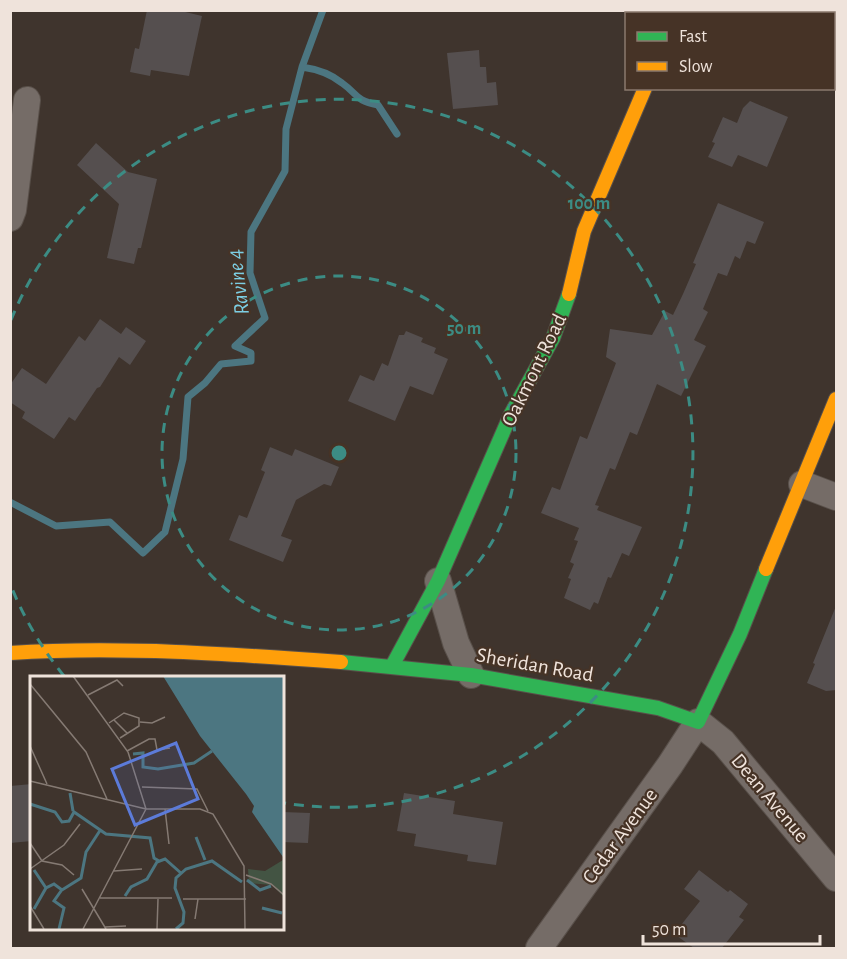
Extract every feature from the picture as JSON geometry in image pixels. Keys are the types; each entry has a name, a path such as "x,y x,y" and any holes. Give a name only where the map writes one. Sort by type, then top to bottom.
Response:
{"street":[{"name":"Oakmont Road","path":"392,666 438,581 511,414 553,338 567,302 584,231 644,90"},
{"path":"10,218 27,100"},
{"path":"698,722 740,634 837,399"},
{"path":"802,484 837,497"},
{"path":"438,581 456,643 471,675"},
{"name":"Sheridan Road","path":"10,653 56,650 209,652 392,666 471,675 658,708 698,722"},
{"name":"Dean Avenue","path":"698,722 723,742 837,878"},
{"name":"Cedar Avenue","path":"539,948 670,765 698,722"}],"building":[{"path":"147,10 177,10 202,16 189,76 151,70 150,76 130,72 135,48 139,49"},
{"path":"479,50 480,67 486,67 487,83 496,82 498,105 453,109 447,53"},
{"path":"750,101 788,117 767,167 738,155 732,167 708,157 723,117 737,123 743,108"},
{"path":"96,143 128,172 157,179 141,248 138,248 134,264 107,258 119,204 77,165"},
{"path":"718,203 764,222 755,244 747,241 740,259 735,256 727,276 718,273 703,309 708,312 694,340 706,346 681,396 657,384 637,435 630,432 615,470 610,468 595,505 599,506 597,510 642,527 629,556 622,553 611,578 608,577 598,604 594,602 590,610 564,598 571,579 568,578 574,564 570,562 578,541 574,540 579,528 541,513 552,487 560,490 580,436 587,439 616,363 606,357 610,329 652,335 665,311 673,315 696,264 693,263"},
{"path":"100,319 121,334 126,327 146,341 130,365 119,357 75,421 69,417 54,439 22,418 25,412 10,402 10,385 22,368 46,384 79,336 85,341"},
{"path":"406,331 423,338 421,342 436,348 434,353 448,359 433,395 410,386 395,421 348,401 360,375 374,381 382,363 388,366 399,335 404,335"},
{"path":"270,447 292,456 295,449 339,467 331,486 324,484 296,500 281,536 292,540 283,562 229,540 239,515 247,518 265,472 261,470"},
{"path":"836,606 837,690 826,691 807,683"},
{"path":"30,784 30,841 10,843 10,786"},
{"path":"404,793 455,801 453,814 503,822 496,865 467,861 468,855 414,846 416,834 397,831"},
{"path":"284,812 310,813 308,843 284,842"},
{"path":"699,870 748,904 739,917 744,920 722,948 694,948 674,934 700,901 684,889"}],"waterway":[{"name":"Ravine 4","path":"10,502 56,526 110,522 143,553 165,532 183,459 188,397 205,383 221,364 251,361 251,353 235,346 265,318 250,273 251,232 285,171 286,129 302,67 323,10"},
{"path":"302,67 328,75 338,80 361,99 378,105 397,134"}],"traffic: fast":[{"path":"392,666 438,581 511,414 553,338 569,294"},
{"path":"341,662 471,675 658,708 698,722 740,634 766,569"}],"traffic: slow":[{"path":"569,294 584,231 644,90"},
{"path":"766,569 836,399"},
{"path":"10,653 134,651 341,662"}]}
